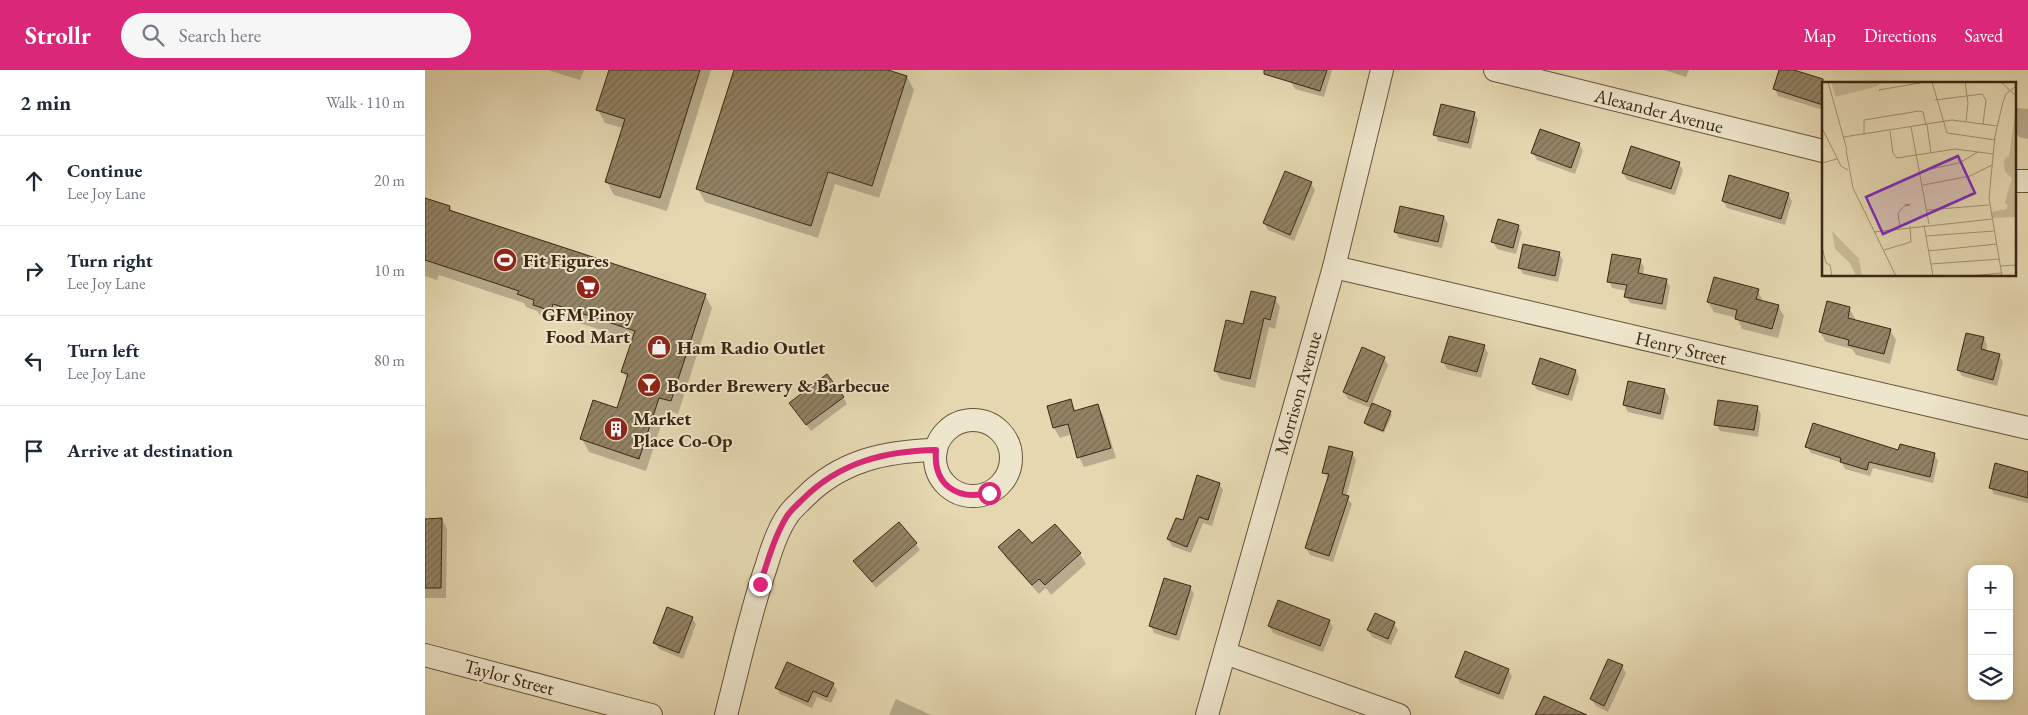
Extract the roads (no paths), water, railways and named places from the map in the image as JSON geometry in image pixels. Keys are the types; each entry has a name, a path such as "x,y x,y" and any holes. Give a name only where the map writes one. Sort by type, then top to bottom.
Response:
{"street":[{"name":"Morrison Avenue","path":"1207,715 1334,267 1382,70"},
{"name":"Alexander Avenue","path":"1495,70 1822,151"},
{"path":"2015,181 2028,180"},
{"name":"Henry Street","path":"1334,267 2028,428"},
{"path":"726,715 760,584 775,541 788,514 815,487 839,471 883,454 910,450 936,450"},
{"path":"1225,653 1399,715"},
{"name":"Taylor Street","path":"425,654 651,715"}],"place":[{"name":"Fit Figures","path":"505,260"},
{"name":"GFM Pinoy Food Mart","path":"588,287"},
{"name":"Ham Radio Outlet","path":"659,347"},
{"name":"Border Brewery & Barbecue","path":"649,385"},
{"name":"Market Place Co-Op","path":"616,429"}]}
